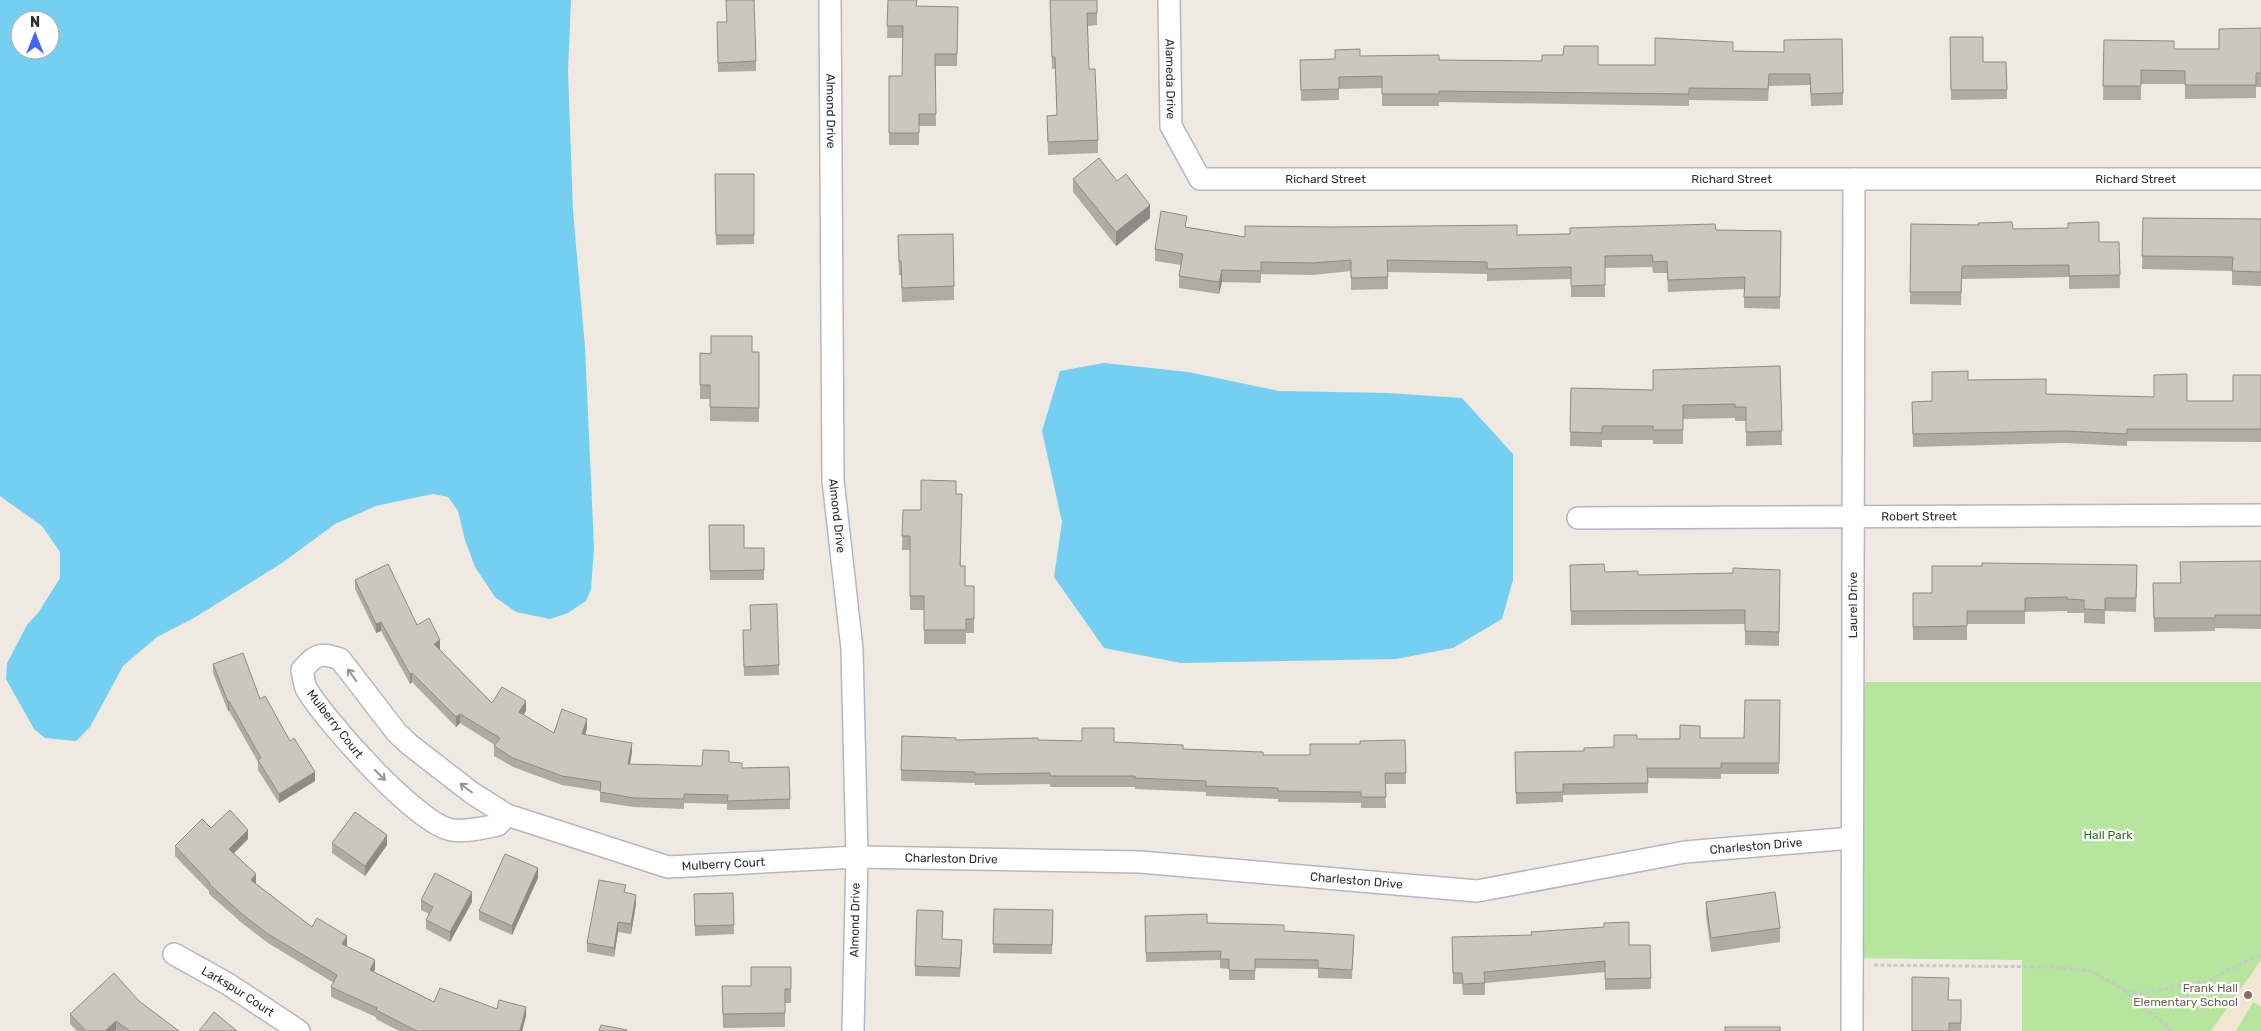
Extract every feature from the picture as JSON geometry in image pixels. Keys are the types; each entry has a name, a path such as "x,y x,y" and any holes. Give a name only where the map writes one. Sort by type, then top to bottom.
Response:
{"street":[{"name":"Almond Drive","path":"830,0 833,480 852,649 857,857 853,1031"},
{"name":"Alameda Drive","path":"1169,0 1171,126 1200,179"},
{"name":"Richard Street","path":"1200,179 2261,179"},
{"name":"Laurel Drive","path":"1852,1031 1854,179"},
{"name":"Robert Street","path":"1578,518 2261,515"},
{"name":"Mulberry Court","path":"507,815 498,825 451,830 427,816 403,799 357,753 306,687 302,670 314,656 327,654 340,659 397,733 472,792 507,815 668,867 857,857"},
{"name":"Charleston Drive","path":"857,857 1140,862 1477,891 1686,852 1852,838"},
{"name":"Larkspur Court","path":"174,954 228,984 299,1031"}],"path":[{"path":"2127,992 2145,993 2210,980 2261,954"},
{"path":"1874,965 2050,967 2092,971 2127,992 2172,1031"}],"shaded area":[{"name":"Frank Hall Elementary School","path":"2261,960 2261,1031 2211,1031"}],"green space":[{"name":"Hall Park","path":"1853,682 2261,682 2261,960 2211,1031 2022,1031 2022,960 1852,958"},
{"path":"2253,1002 2261,1007 2261,1031 2236,1031"}],"water":[{"path":"0,0 571,0 568,71 573,211 585,347 594,548 591,589 586,601 568,613 550,619 516,612 495,597 475,567 465,540 458,511 448,497 433,494 376,506 335,524 282,563 194,618 157,637 123,666 90,727 76,741 45,738 34,729 6,679 7,663 27,625 38,613 60,578 60,552 42,526 0,496"},
{"path":"1104,363 1188,372 1279,391 1388,393 1462,398 1513,454 1513,580 1502,619 1453,648 1396,659 1181,663 1104,648 1054,577 1062,522 1042,431 1060,371"}],"building":[{"path":"726,0 754,0 756,61 718,63 717,22 727,22"},
{"path":"888,0 917,0 916,6 958,7 957,54 935,54 936,114 919,114 919,133 889,133 889,76 902,76 903,26 887,26"},
{"path":"1050,0 1097,0 1097,13 1087,13 1089,69 1095,69 1098,140 1048,142 1047,116 1057,115 1055,57 1052,57"},
{"path":"2261,28 2261,73 2256,73 2256,85 2185,85 2185,71 2141,70 2141,86 2103,86 2104,40 2174,41 2174,49 2219,49 2219,29"},
{"path":"1950,37 1983,37 1983,62 2006,62 2007,90 1951,90"},
{"path":"1655,38 1733,42 1733,51 1784,52 1784,40 1842,39 1843,93 1811,94 1810,74 1769,74 1768,89 1689,88 1689,94 1439,91 1439,94 1382,94 1382,76 1339,77 1339,89 1301,90 1300,60 1335,59 1335,50 1360,49 1360,56 1439,55 1439,60 1542,61 1542,55 1563,55 1564,46 1598,46 1598,65 1655,65"},
{"path":"1099,158 1117,181 1126,174 1150,205 1116,232 1073,179"},
{"path":"715,174 754,174 754,235 716,235"},
{"path":"1161,211 1187,216 1185,227 1245,237 1245,226 1517,225 1517,235 1570,234 1570,228 1715,224 1716,230 1781,231 1780,297 1744,297 1745,277 1668,280 1667,261 1653,262 1652,255 1605,256 1605,285 1571,286 1571,267 1487,269 1487,262 1387,260 1388,277 1351,278 1351,260 1313,263 1261,262 1261,271 1222,270 1219,282 1179,276 1183,254 1155,249"},
{"path":"2143,218 2261,219 2261,272 2232,271 2233,257 2142,256"},
{"path":"2012,222 2013,229 2068,228 2068,223 2099,222 2099,242 2119,242 2120,275 2069,276 2069,265 1962,266 1961,292 1910,292 1911,224 1979,225 1978,223"},
{"path":"953,234 954,286 902,288 898,235"},
{"path":"711,336 752,336 752,352 759,352 759,408 710,407 710,385 700,385 700,353 711,354"},
{"path":"1780,366 1782,431 1746,432 1746,407 1735,407 1735,404 1683,405 1683,430 1653,430 1653,426 1602,426 1602,433 1570,432 1571,388 1653,390 1653,370"},
{"path":"1968,371 1968,380 2046,379 2046,394 2154,397 2154,375 2187,374 2187,401 2233,401 2233,375 2261,375 2261,429 2127,429 2127,434 2065,431 1913,434 1912,402 1932,401 1932,372"},
{"path":"921,480 956,481 956,494 962,494 960,566 965,566 965,586 974,586 974,619 966,619 966,630 924,630 924,596 910,596 910,536 902,536 903,510 921,510"},
{"path":"709,525 744,525 744,548 764,548 764,570 710,571"},
{"path":"2261,561 2261,615 2215,615 2215,618 2154,618 2153,583 2181,583 2180,562"},
{"path":"1982,563 2137,565 2136,598 2105,598 2105,610 2084,609 2084,600 2067,599 2067,597 2025,598 2025,611 1967,611 1967,626 1913,627 1913,593 1932,593 1932,566 1982,566"},
{"path":"388,564 417,625 429,618 440,640 434,644 492,703 502,687 526,701 519,712 554,733 562,709 587,719 582,734 632,743 628,764 702,766 703,750 729,751 729,762 742,763 742,768 789,767 790,799 727,801 728,795 684,794 684,799 634,798 600,792 601,782 562,776 513,758 494,746 500,738 460,714 456,717 412,673 410,674 381,622 376,624 355,580"},
{"path":"1604,564 1605,572 1638,571 1638,575 1733,573 1733,568 1780,570 1779,632 1745,631 1745,610 1571,611 1570,565"},
{"path":"777,604 779,665 744,667 743,630 751,630 750,605"},
{"path":"243,653 260,699 265,696 290,741 294,738 315,772 279,794 258,760 261,758 228,702 213,664"},
{"path":"1745,700 1780,700 1779,763 1721,763 1721,768 1647,768 1648,783 1563,784 1563,792 1516,793 1515,752 1584,751 1584,748 1614,747 1614,735 1637,735 1637,739 1680,739 1680,725 1700,726 1700,738 1744,738"},
{"path":"1082,728 1114,728 1114,742 1183,745 1183,749 1263,752 1263,755 1310,755 1310,744 1360,744 1360,741 1405,740 1406,773 1385,773 1386,797 1361,797 1361,792 1278,791 1278,788 1206,786 1206,781 1135,778 1135,776 1050,776 1050,773 975,774 975,772 901,770 902,736 956,738 956,740 1038,738 1038,740 1082,741"},
{"path":"230,810 248,830 229,849 256,874 251,880 312,927 317,918 347,936 342,944 375,960 370,970 434,1002 440,988 497,1009 499,1000 526,1007 520,1031 417,1031 376,1010 377,1008 331,987 337,975 268,934 242,914 209,884 175,846 202,819 211,828"},
{"path":"355,812 387,835 365,866 332,843"},
{"path":"505,854 538,868 512,926 479,911"},
{"path":"435,873 472,892 450,932 426,920 433,907 421,900"},
{"path":"599,880 626,885 624,892 636,895 631,924 618,922 614,948 587,943"},
{"path":"1775,892 1780,928 1711,938 1706,902"},
{"path":"733,893 734,925 695,926 694,894"},
{"path":"994,909 1053,910 1052,945 993,944"},
{"path":"917,910 943,911 942,939 962,940 960,968 915,966"},
{"path":"1207,914 1207,923 1284,925 1284,931 1354,935 1352,970 1318,968 1318,960 1255,959 1255,971 1229,970 1229,959 1220,959 1221,951 1146,953 1145,916"},
{"path":"1629,922 1629,945 1650,945 1651,978 1605,979 1605,961 1484,972 1485,983 1463,984 1462,973 1453,973 1452,937 1532,935 1531,932 1604,927 1604,923"},
{"path":"751,967 791,967 791,989 785,989 785,1013 723,1014 722,986 751,986"},
{"path":"114,973 139,1001 179,1031 130,1031 116,1021 105,1031 86,1031 70,1014"},
{"path":"1912,977 1949,978 1948,1000 1961,1000 1961,1023 1949,1023 1949,1031 1912,1031"},
{"path":"214,1012 237,1031 199,1031"},
{"path":"601,1025 627,1030 627,1031 599,1031"},
{"path":"1725,1027 1780,1027 1780,1031 1725,1031"}],"place":[{"name":"Frank Hall Elementary School","path":"2248,995"}]}
